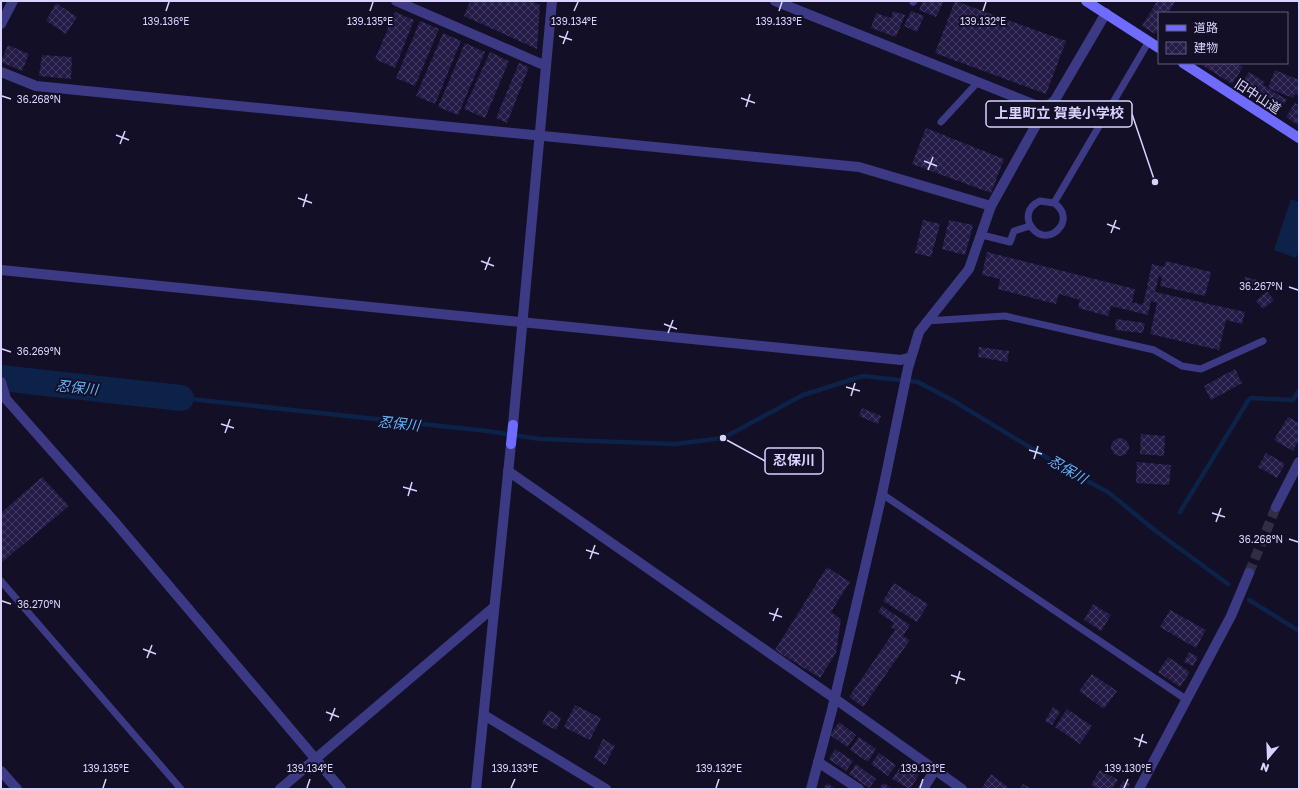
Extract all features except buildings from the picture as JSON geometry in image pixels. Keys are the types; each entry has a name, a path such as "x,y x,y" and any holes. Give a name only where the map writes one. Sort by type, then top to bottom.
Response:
{"main road":[{"path":"1086,1 1158,47"},
{"name":"旧中山道","path":"1185,64 1299,138"},
{"path":"511,444 512,425"}],"street":[{"path":"1,24 13,1"},
{"path":"396,1 546,66"},
{"path":"512,425 552,1"},
{"path":"775,1 1045,109"},
{"path":"811,789 882,494 907,371 919,332 969,269 991,206 1019,153 1045,109 1055,100 1106,13"},
{"path":"1,72 36,86 859,167 991,206"},
{"path":"1,270 901,360 912,357"},
{"path":"1,382 6,399 114,520 341,789"},
{"path":"476,789 511,444"},
{"path":"1276,507 1299,462"},
{"path":"508,471 962,789"},
{"path":"1139,789 1236,605 1249,573"},
{"path":"280,789 494,607"},
{"path":"484,715 606,789"},
{"path":"818,762 858,789"},
{"path":"923,789 935,770"},
{"path":"1,771 17,789"}],"lane":[{"path":"1054,203 1149,41"},
{"path":"941,122 977,83"},
{"path":"1044,201 1054,203 1063,214 1063,223 1058,230 1051,235 1042,235 1030,226 1028,217 1034,205 1044,201"},
{"path":"982,235 1010,242 1014,230 1030,226"},
{"path":"926,322 1005,316 1154,350 1182,366 1193,369 1201,369 1263,340"},
{"path":"882,494 1187,700"},
{"path":"1,581 181,789"}],"water":[{"path":"1291,199 1299,202 1299,249 1296,258 1274,250"}],"waterway":[{"name":"忍保川","path":"181,398 487,431 540,439 675,444 723,438 803,395 863,376 918,382 952,400 1074,474 1108,492 1157,532 1228,584"},
{"name":"忍保川","path":"1,378 181,398"},
{"path":"1180,512 1248,401 1251,398 1293,400 1299,390"},
{"name":"忍保川","path":"1249,600 1299,631"}],"tunnel":[{"path":"1249,573 1276,507"}],"place":[{"name":"上里町立 賀美小学校","path":"1155,182"},
{"name":"忍保川","path":"723,438"}]}
